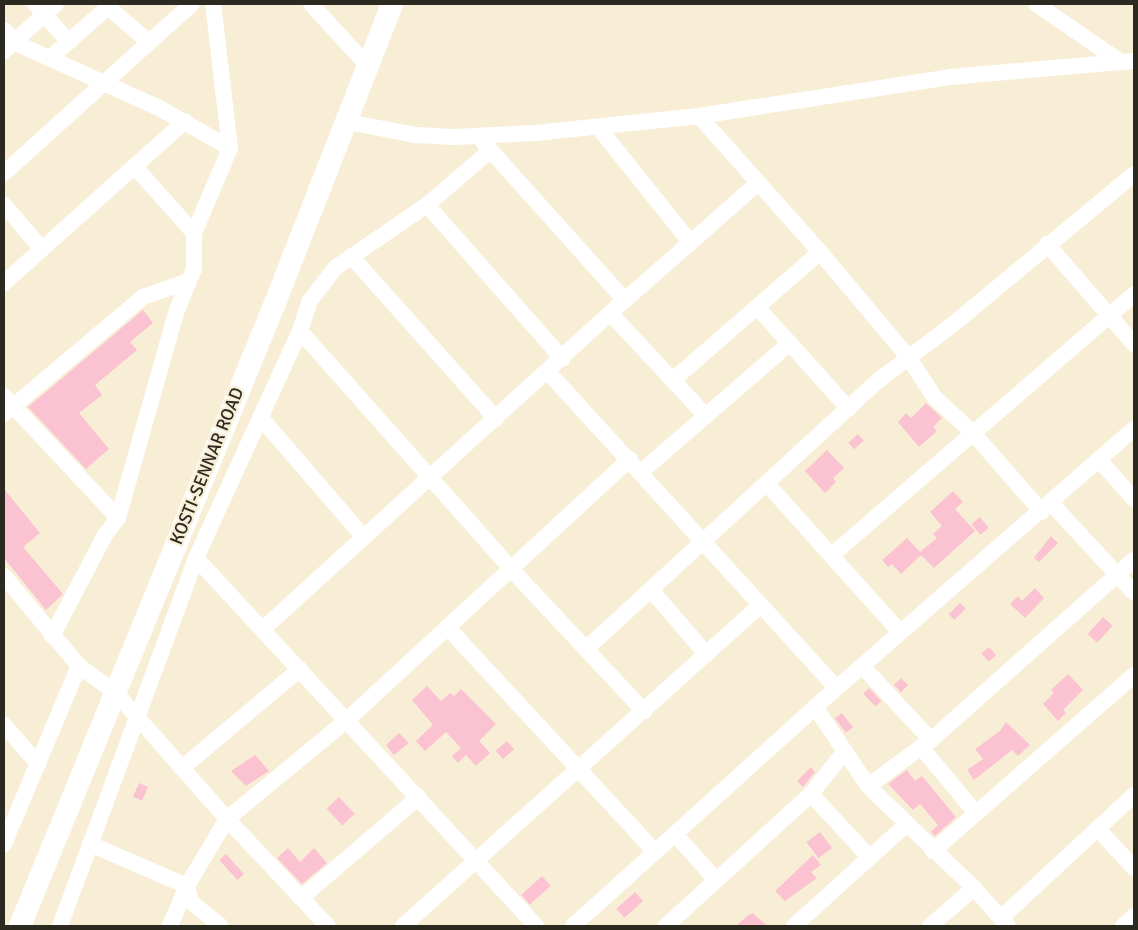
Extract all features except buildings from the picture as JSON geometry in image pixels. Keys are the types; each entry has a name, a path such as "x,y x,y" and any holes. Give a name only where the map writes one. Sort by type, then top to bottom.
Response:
{"highway":[{"name":"KOSTI-SENNAR ROAD","path":"20,926 116,693 392,4"}],"street":[{"path":"4,173 192,4"},
{"path":"52,636 105,535 118,518 177,310 195,267 194,233 230,148 213,4"},
{"path":"311,4 367,65"},
{"path":"1036,4 1056,9 1128,61"},
{"path":"69,42 45,7 8,41 50,58 185,121 230,148"},
{"path":"50,58 109,7 149,42"},
{"path":"347,118 358,124 415,135 478,137 699,116 950,78 1128,61"},
{"path":"699,116 757,184 820,252 908,357 935,398 972,432 1134,593"},
{"path":"4,283 185,121"},
{"path":"598,127 690,242"},
{"path":"478,137 625,300"},
{"path":"60,926 196,558 300,331 316,290 335,268 427,205 491,150"},
{"path":"134,167 194,233"},
{"path":"586,649 908,357 951,326 1047,244 1134,174"},
{"path":"263,629 363,536 757,184"},
{"path":"4,205 42,249"},
{"path":"427,205 562,359"},
{"path":"1047,244 1134,344"},
{"path":"673,380 820,252"},
{"path":"351,256 496,418"},
{"path":"118,518 7,406 143,297 189,281"},
{"path":"832,555 972,432 1134,294"},
{"path":"757,307 849,410"},
{"path":"610,314 706,416"},
{"path":"300,331 511,569 644,711"},
{"path":"642,472 790,343"},
{"path":"548,372 642,472 837,688"},
{"path":"261,418 363,536"},
{"path":"580,924 655,852 815,707 1134,429"},
{"path":"170,926 187,886 227,819 347,720 630,459"},
{"path":"1100,460 1134,499"},
{"path":"768,485 900,632"},
{"path":"196,558 419,797 536,926"},
{"path":"868,786 926,744 1134,560"},
{"path":"4,576 52,636 79,666 116,693 227,819 328,926"},
{"path":"652,591 707,655"},
{"path":"403,926 478,861 761,605"},
{"path":"447,627 655,852"},
{"path":"4,844 79,666"},
{"path":"863,667 926,744 975,812"},
{"path":"182,768 300,669"},
{"path":"933,851 975,812 1134,675"},
{"path":"815,707 868,786 933,851 974,888 1004,922 1098,828 1134,795"},
{"path":"4,725 38,764"},
{"path":"666,926 811,794 845,751"},
{"path":"811,794 870,858"},
{"path":"301,898 419,797"},
{"path":"794,926 907,824"},
{"path":"1098,828 1134,868"},
{"path":"675,834 716,880"},
{"path":"90,844 187,886"},
{"path":"187,886 191,902 221,926"},
{"path":"930,926 974,888"},
{"path":"1123,926 1134,916"}]}
